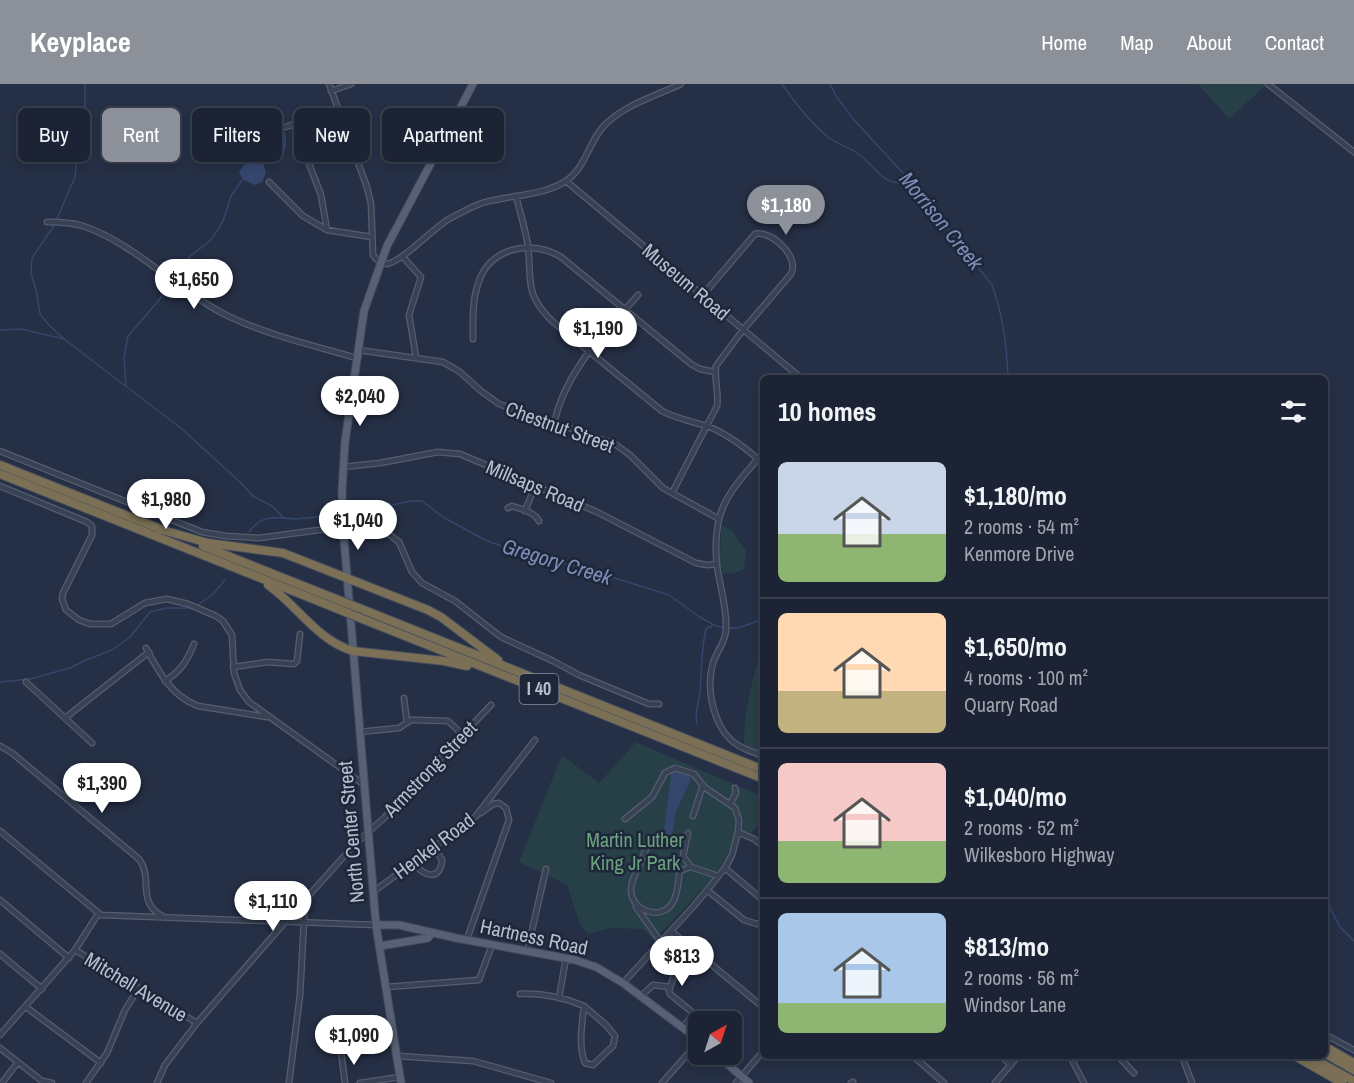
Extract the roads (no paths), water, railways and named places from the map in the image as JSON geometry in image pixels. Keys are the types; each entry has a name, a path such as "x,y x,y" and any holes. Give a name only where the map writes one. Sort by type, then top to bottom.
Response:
{"highway":[{"name":"I 40","path":"0,465 159,529 506,676 760,777"},
{"name":"I 40","path":"0,474 244,572 335,603"},
{"path":"159,529 208,543 283,552 348,577 428,610 441,617 492,657 550,685"},
{"path":"244,572 277,591 329,641 353,651 444,660 506,676"},
{"name":"I 40","path":"359,613 550,685 760,768"},
{"path":"1328,1047 1354,1061"},
{"path":"1328,1055 1354,1070"},
{"path":"1294,1059 1331,1083"},
{"path":"1300,1059 1342,1083"},
{"path":"1314,1059 1354,1081"}],"main road":[{"name":"North Center Street","path":"401,1080 376,925 367,832 343,527 343,467 364,311 380,261 473,84"},
{"name":"Hartness Road","path":"376,925 399,925 566,958 596,967 623,983 688,1031"},
{"path":"380,946 428,938 432,933"},
{"path":"728,1065 749,1083"}],"street":[{"path":"329,84 364,177 371,204 372,255 380,261 390,263 437,227 463,211 482,204 548,189 566,181 577,170 592,143 608,122 646,99 681,84"},
{"path":"331,91 351,84"},
{"path":"1268,84 1354,152"},
{"path":"282,128 294,124 321,195 327,230"},
{"name":"Museum Road","path":"566,181 797,375"},
{"path":"269,182 303,216 327,230 372,237"},
{"path":"516,196 528,246 530,286 538,308 662,411 706,426 742,446 758,459"},
{"path":"47,222 64,222 97,231 138,256 193,296 231,317 356,358"},
{"path":"672,494 717,406 715,372 719,360 793,269 793,258 770,236 760,233 751,238 702,296"},
{"path":"473,339 477,285 481,276 494,260 504,253 528,246 542,248 561,257 691,364 700,369 715,372"},
{"path":"402,256 421,277 409,315 416,357"},
{"path":"554,423 567,383 589,352 638,295"},
{"name":"Chestnut Street","path":"358,350 416,357 449,364 499,404 615,444 638,462 654,481 672,494 719,519"},
{"path":"0,451 214,535 259,537 343,527 375,526 388,532 403,549 412,572 422,583 455,600 501,637 579,675 649,704 659,704"},
{"name":"Millsaps Road","path":"343,467 449,452 464,456 597,512 696,563 717,564"},
{"path":"760,457 728,496 719,519 717,564 725,605 726,627 725,640 714,660 711,674 711,696 717,717 730,739 760,754"},
{"path":"0,486 92,526 92,535 63,593 63,605 70,614 90,624 111,624 123,618 135,607 166,599 188,604 216,616 229,627 233,643 233,667 244,696 255,707 363,784"},
{"path":"525,511 535,486"},
{"path":"508,508 512,506 537,516 539,521"},
{"path":"233,667 265,662 294,664 297,660 300,634"},
{"path":"165,681 181,670 194,644"},
{"path":"64,718 147,650 165,681 179,697 198,706 270,717"},
{"path":"26,682 92,743"},
{"path":"404,698 406,723"},
{"name":"Armstrong Street","path":"157,1083 165,1065 197,1023 286,921 367,832 384,818 491,705"},
{"path":"359,732 399,728 416,720 448,721 463,735"},
{"name":"Henkel Road","path":"373,892 476,816 536,740"},
{"path":"0,746 12,753 139,860 145,869 148,902 157,914 170,919"},
{"path":"623,983 724,868 732,855 738,832 738,813 693,774 678,768 665,773 652,797 625,819"},
{"path":"693,816 703,784"},
{"path":"730,804 736,793 735,788"},
{"path":"467,939 509,820 506,808 499,803 493,804 476,816"},
{"path":"0,831 98,914 107,917 376,925"},
{"path":"738,832 760,844"},
{"path":"634,903 646,912 662,912 675,900 688,833"},
{"path":"647,845 631,890 634,903 661,942"},
{"path":"413,863 425,875 436,873 442,865 442,860 434,847"},
{"path":"683,856 691,867 718,876"},
{"path":"680,871 691,867"},
{"path":"724,868 760,898"},
{"path":"527,952 546,869"},
{"path":"707,890 744,920 760,923"},
{"name":"Mitchell Avenue","path":"0,900 69,958"},
{"path":"288,1083 300,995 304,902"},
{"path":"644,919 651,911"},
{"path":"0,1035 69,958 98,914"},
{"path":"671,931 760,1005"},
{"path":"386,987 477,981 481,978 492,945"},
{"path":"656,947 668,955 676,969 670,994 693,1013 683,1027"},
{"name":"Mitchell Avenue","path":"75,950 197,1023"},
{"path":"0,954 42,989"},
{"path":"559,998 566,958"},
{"path":"641,996 653,985 670,987"},
{"path":"86,1083 101,1063 125,1010 138,989"},
{"path":"520,994 559,998 584,1006 606,1025 615,1036 613,1046 593,1065 588,1065 583,1059 581,1043 584,1006"},
{"path":"26,1007 101,1063"},
{"path":"1328,1036 1354,1050"},
{"path":"0,1048 42,1081 52,1083"},
{"path":"341,1052 345,1083"},
{"path":"662,1083 688,1053"},
{"path":"736,1083 760,1055"},
{"path":"397,1056 473,1061 551,1083"},
{"path":"916,1059 944,1083"},
{"path":"1004,1059 1011,1065"},
{"path":"995,1083 1016,1059"},
{"path":"1073,1059 1084,1083"},
{"path":"1121,1059 1134,1073"},
{"path":"1183,1059 1192,1083"},
{"path":"2,1083 18,1062"},
{"path":"931,1083 937,1077"},
{"path":"360,1083 401,1080"}],"water":[{"path":"282,130 285,133 285,149 282,156"},
{"path":"246,162 263,162 266,173 262,182 255,185 243,180 239,172"},
{"path":"676,770 687,773 691,778 676,812 671,839 663,838 671,775"}],"waterway":[{"path":"57,219 75,177 79,140 85,122 85,84"},
{"path":"782,84 803,112 828,137 857,153 885,178 900,184 912,185"},
{"name":"Morrison Creek","path":"830,84 854,120 914,185 992,285 1004,331 1008,375"},
{"path":"174,279 190,256 210,241 217,231 223,221 231,196 243,179"},
{"path":"55,224 32,258 31,274 40,314 64,339"},
{"path":"126,385 124,358 128,336 171,283"},
{"name":"Gregory Creek","path":"0,330 21,329 64,339 182,429 253,496 272,506 284,518 338,515"},
{"name":"Gregory Creek","path":"350,514 411,501 422,501 443,517 485,540 512,550 589,570 669,595 698,616 724,628"},
{"path":"249,532 264,519 284,518"},
{"path":"197,606 214,593 225,580"},
{"path":"0,682 30,679 70,668 112,650 130,637 150,612 166,608 193,608"},
{"name":"Gregory Creek","path":"729,628 738,628 760,620"},
{"path":"697,724 696,712 704,637 706,629 712,626"},
{"name":"Morrison Creek","path":"1328,904 1340,927 1354,941"}],"park label":[{"name":"Martin Luther King Jr Park","path":"635,852"}]}
